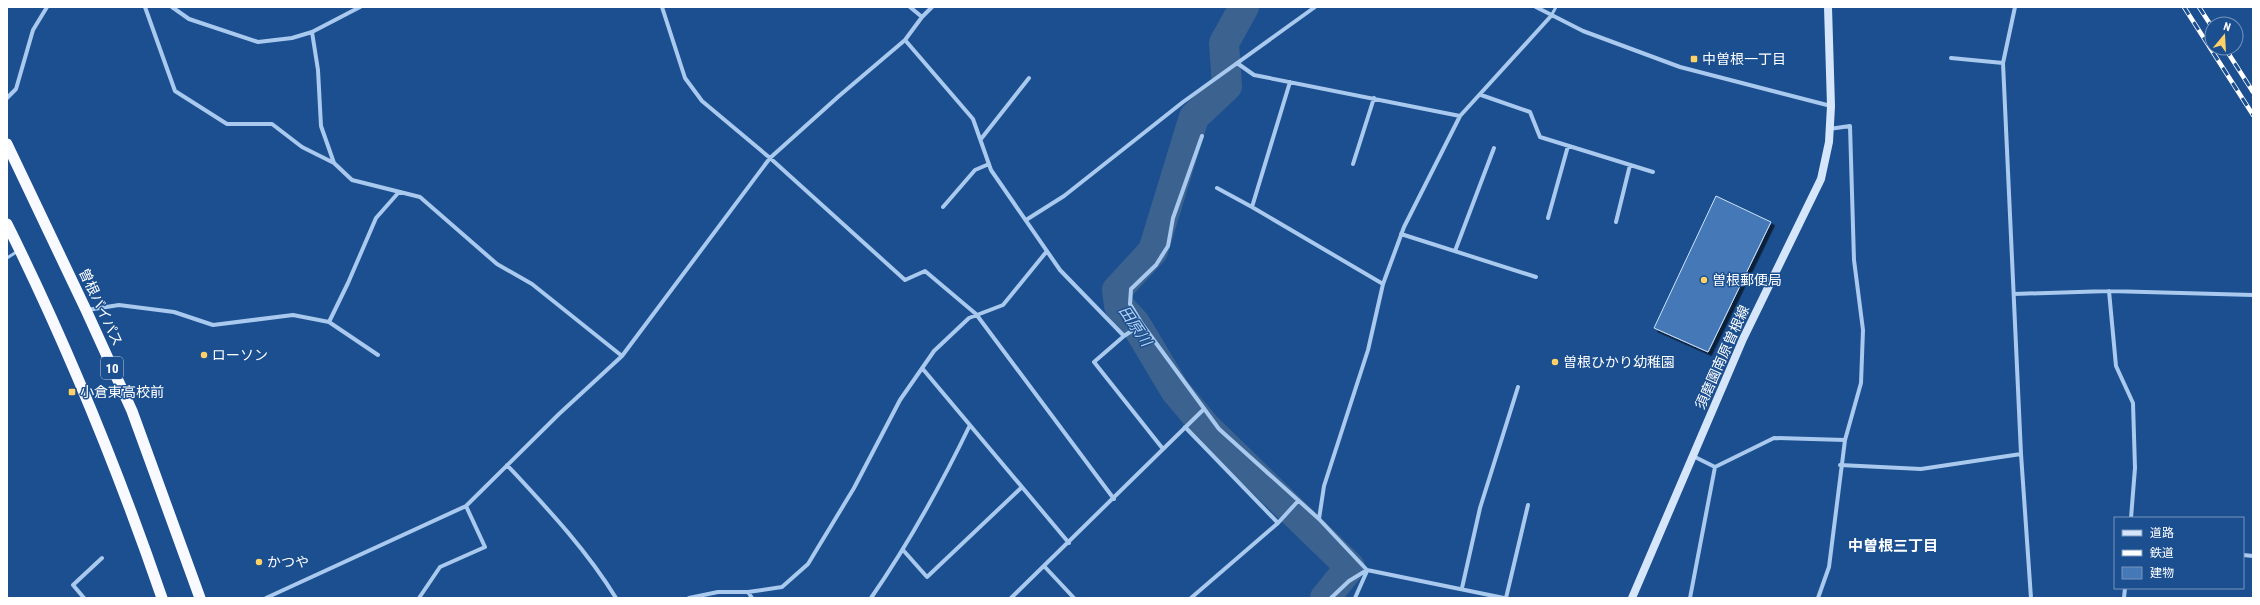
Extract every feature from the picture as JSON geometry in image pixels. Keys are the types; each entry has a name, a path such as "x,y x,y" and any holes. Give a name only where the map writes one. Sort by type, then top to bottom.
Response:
{"highway":[{"name":"曽根バイパス","path":"7,144 132,411 200,598"},
{"name":"10","path":"7,224 57,329 116,469 162,598"}],"main road":[{"name":"須磨園南原曽根線","path":"1632,598 1743,340 1821,179 1829,142 1831,106 1828,7"}],"street":[{"path":"7,98 16,89 33,30 47,7"},
{"path":"146,7 175,91 227,124 272,124 302,146 334,163 352,180 420,197 497,264 532,284 622,356"},
{"path":"172,7 189,18 258,42 292,38 312,32 360,7"},
{"path":"662,7 685,78 702,101 770,158 905,280 925,271 976,314 1114,499"},
{"path":"910,7 922,17"},
{"path":"266,598 466,506 622,356 770,158 839,96 905,40 922,17 932,7"},
{"path":"1026,220 1064,196 1183,102 1315,7"},
{"path":"1536,7 1583,31 1680,67 1831,106"},
{"path":"2015,7 2002,63 2021,454 2031,598"},
{"path":"1320,519 1324,486 1368,350 1383,284 1401,234 1460,116 1481,95 1551,16"},
{"path":"312,32 318,70 321,126 334,163"},
{"path":"905,40 974,119 992,170 1060,270 1124,336"},
{"path":"1951,58 2002,63"},
{"path":"1237,62 1254,75 1460,116"},
{"path":"981,139 1029,78"},
{"path":"1252,207 1290,82"},
{"path":"1481,95 1530,112 1540,137 1653,172"},
{"path":"1354,164 1374,98"},
{"path":"1818,598 1829,567 1840,465 1845,440 1861,382 1863,330 1854,260 1850,126 1829,129"},
{"path":"1202,136 1173,218 1168,246 1156,265 1131,289 1130,304 1142,324 1203,410 1219,429 1320,519 1367,570 1462,588 1505,598 1528,505"},
{"path":"1548,218 1568,146"},
{"path":"1455,251 1494,148"},
{"path":"943,207 975,170 989,164"},
{"path":"1616,222 1630,165"},
{"path":"1217,188 1383,284"},
{"path":"329,322 348,283 376,218 399,192"},
{"path":"1401,234 1536,277"},
{"path":"689,598 718,592 748,592 782,587 808,564 854,488 900,400 934,351 969,318 976,314 1003,305 1047,251"},
{"path":"2014,294 2109,291 2253,295"},
{"path":"2109,291 2116,366 2133,403 2134,468 2130,517"},
{"path":"86,310 127,306 174,312 213,325 293,315 329,322 378,355"},
{"path":"1142,324 1124,336 1094,362 1163,449"},
{"path":"922,368 1069,543"},
{"path":"1462,588 1480,508 1518,387"},
{"path":"1012,598 1203,410"},
{"path":"871,598 903,550 941,485 970,425"},
{"path":"1185,427 1278,523"},
{"path":"1715,467 1774,438 1845,440"},
{"path":"1840,465 1921,469 2021,454"},
{"path":"1692,456 1715,467"},
{"path":"507,465 558,520 599,571 616,598"},
{"path":"1690,598 1715,467"},
{"path":"903,550 927,577 1022,487"},
{"path":"1191,598 1278,523 1298,501"},
{"path":"419,598 440,568 485,547 466,506"},
{"path":"84,598 73,584 102,558"},
{"path":"1044,566 1074,598"},
{"path":"1331,598 1349,582 1367,570"},
{"path":"1355,598 1367,570"},
{"path":"748,592 752,598"}],"lane":[{"path":"1551,16 1556,7"},
{"path":"7,258 20,250"}],"building":[{"name":"曽根郵便局","path":"1716,196 1771,222 1708,352 1654,328"}],"waterway":[{"name":"田原川","path":"1244,7 1224,43 1227,86 1194,117 1153,251 1117,290 1119,306 1135,323 1175,390 1206,427 1350,567 1325,598"}],"railway":[{"path":"2184,7 2253,115"},
{"path":"2199,7 2205,16"},
{"path":"2230,56 2253,92"}],"place":[{"name":"中曽根一丁目","path":"1694,59"},
{"name":"曽根郵便局","path":"1704,280"},
{"name":"ローソン","path":"204,355"},
{"name":"曽根ひかり幼稚園","path":"1555,362"},
{"name":"小倉東高校前","path":"72,392"},
{"name":"かつや","path":"259,562"}],"district":[{"name":"中曽根三丁目","path":"1893,546"}]}
